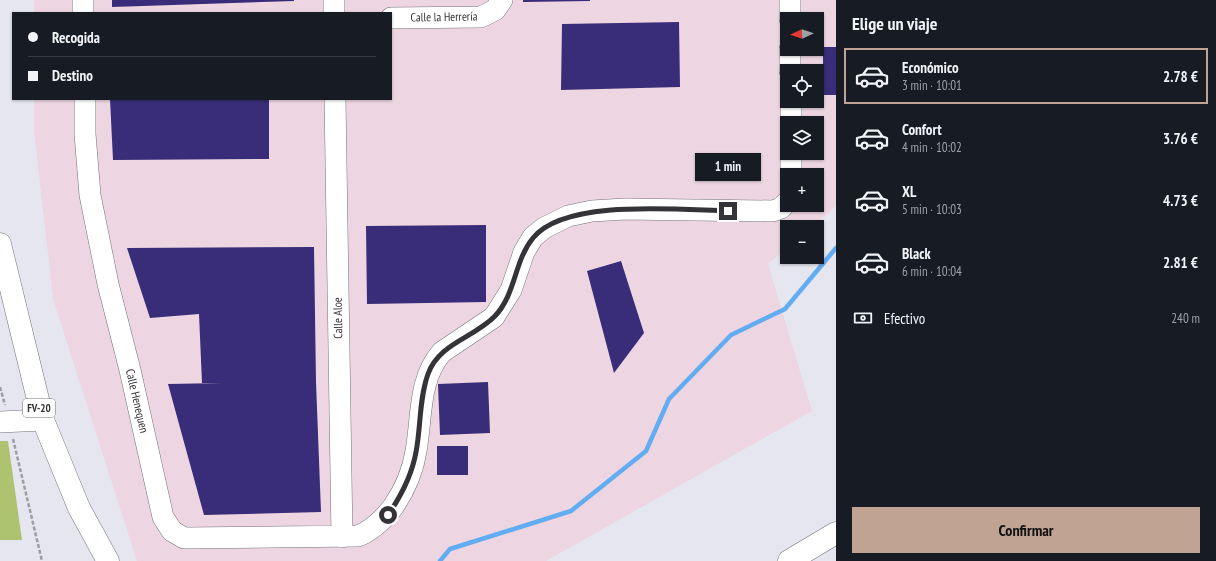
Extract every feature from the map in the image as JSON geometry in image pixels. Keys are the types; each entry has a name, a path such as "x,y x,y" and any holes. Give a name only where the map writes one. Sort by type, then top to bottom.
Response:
{"main road":[{"name":"FV-20","path":"0,244 43,420 79,508 108,561"},
{"path":"789,561 836,533"}],"street":[{"path":"83,0 83,12"},
{"path":"334,0 334,12"},
{"path":"790,0 790,12"},
{"name":"Calle la Herrería","path":"392,18 481,17 498,5"},
{"name":"Calle Henequen","path":"84,100 85,134 92,202 108,284 130,370 163,517 167,525 179,536 189,539 342,537 358,536 371,531 388,515 398,500 411,474 416,452 425,383 428,372 442,352 494,317 511,290 524,252 533,237 544,228 568,216 592,211 772,211 780,208"},
{"name":"Calle Aloe","path":"335,100 342,537"},
{"path":"5,422 43,420"}],"path":[{"path":"0,387 5,422 42,561"}],"shaded area":[{"path":"34,0 836,0 836,206 820,220 780,220 780,254 768,264 812,411 546,561 137,561 53,299 34,130 34,100 392,100 392,12 34,12"}],"green space":[{"path":"0,441 8,441 22,540 0,540"}],"building":[{"path":"112,0 294,0 294,1 112,7"},
{"path":"523,0 590,0 590,1 523,2"},
{"path":"679,22 680,87 561,90 562,24"},
{"path":"824,47 836,47 836,95 824,95"},
{"path":"110,100 269,100 269,159 113,160"},
{"path":"486,225 486,302 367,304 366,226"},
{"path":"314,247 316,382 321,512 204,515 168,384 222,383 202,383 199,314 150,318 127,248"},
{"path":"621,261 644,333 614,373 587,271"},
{"path":"488,382 490,433 440,435 438,384"},
{"path":"437,446 468,446 468,475 437,475"}],"waterway":[{"path":"440,561 450,549 571,511 646,451 669,399 731,335 785,309 836,248"}],"route":[{"path":"388,515 398,500 411,474 416,452 425,383 428,372 442,352 494,317 504,304 511,290 524,252 533,237 544,228 568,216 592,211 625,209 728,211"}]}
